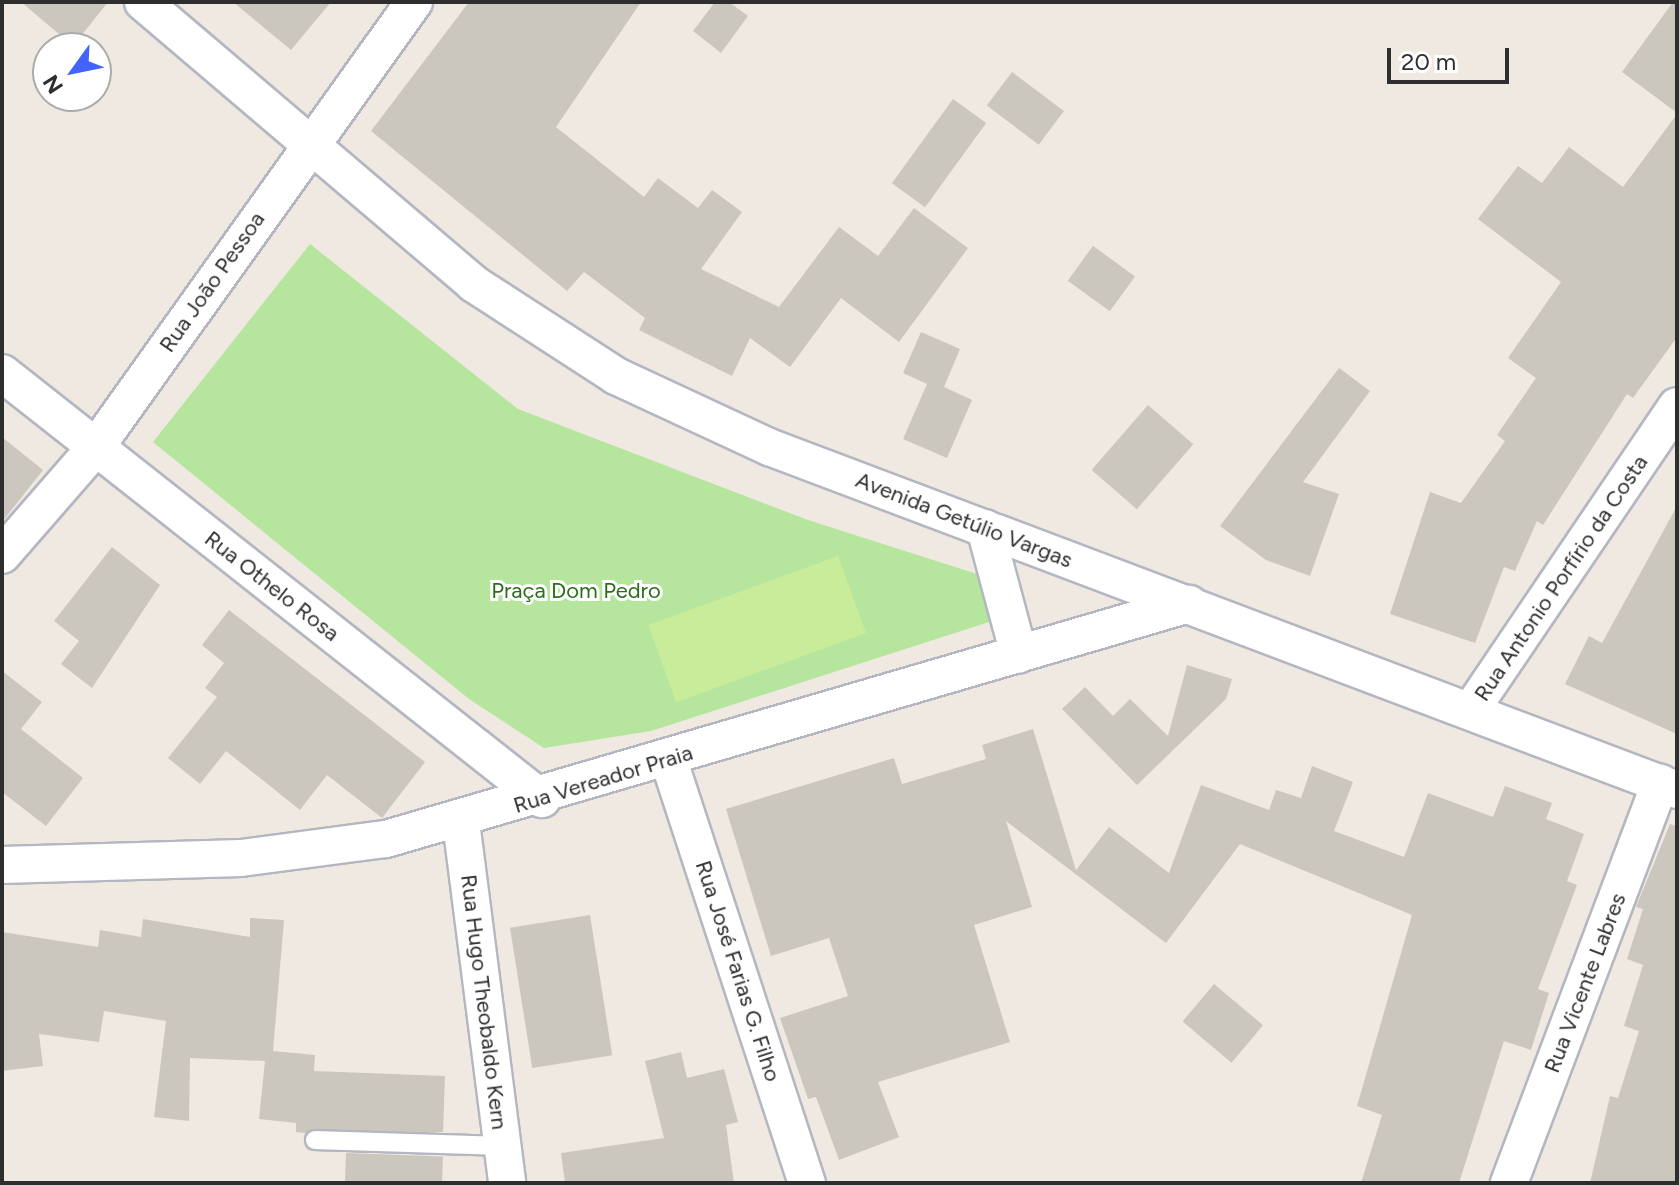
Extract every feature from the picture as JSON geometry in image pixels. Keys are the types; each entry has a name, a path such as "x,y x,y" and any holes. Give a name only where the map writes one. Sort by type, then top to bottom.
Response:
{"street":[{"name":"Avenida Getúlio Vargas","path":"143,2 312,140 474,284 616,376 769,447 1668,787"},
{"name":"Rua João Pessoa","path":"2,555 96,447 312,140 414,2"},
{"name":"Rua Othelo Rosa","path":"2,373 542,799"},
{"name":"Rua Antonio Porfírio da Costa","path":"1471,710 1677,406"},
{"path":"985,528 1019,655"},
{"name":"Rua Vereador Praia","path":"2,865 241,858 461,822 1189,604"},
{"name":"Rua José Farias G. Filho","path":"668,758 807,1183"},
{"name":"Rua Vicente Labres","path":"1509,1183 1668,787"},
{"name":"Rua Hugo Theobaldo Kern","path":"461,822 507,1183"}],"lane":[{"path":"315,1140 503,1146"}],"green space":[{"name":"Praça Dom Pedro","path":"310,244 518,409 808,520 977,574 992,621 651,731 544,748 469,699 153,442"},
{"path":"838,556 866,633 676,702 648,625"}],"building":[{"path":"21,2 108,2 84,32 56,32"},
{"path":"233,2 331,2 291,50"},
{"path":"469,2 641,2 556,127 644,197 658,178 698,208 712,190 742,212 701,269 779,307 839,227 878,256 914,208 968,248 899,342 841,298 790,367 750,338 732,376 639,330 645,318 584,272 567,291 371,131"},
{"path":"715,2 729,2 748,16 721,53 693,31"},
{"path":"1673,2 1677,2 1677,113 1622,72"},
{"path":"1012,72 1064,111 1039,145 987,106"},
{"path":"953,99 986,123 925,207 892,183"},
{"path":"1677,114 1677,337 1633,398 1627,394 1543,525 1537,521 1515,571 1504,567 1475,643 1390,614 1430,492 1461,503 1505,441 1497,435 1536,378 1508,358 1561,282 1478,219 1518,166 1542,183 1569,147 1623,187"},
{"path":"1093,246 1135,277 1110,311 1068,281"},
{"path":"921,332 960,349 944,387 972,400 947,458 903,439 927,384 903,373"},
{"path":"1339,368 1370,391 1303,482 1339,494 1310,576 1266,560 1220,526"},
{"path":"1148,405 1193,444 1137,509 1092,470"},
{"path":"2,437 43,470 2,522"},
{"path":"1677,506 1677,734 1565,684 1589,636 1602,643"},
{"path":"112,547 160,585 92,688 61,664 79,641 54,621"},
{"path":"229,610 425,762 382,818 327,775 300,810 226,751 200,784 168,758 217,697 205,688 224,663 202,645"},
{"path":"1187,665 1232,679 1226,699 1137,785 1062,709 1085,687 1113,716 1130,699 1168,736"},
{"path":"2,671 42,702 21,729 83,778 46,826 2,792"},
{"path":"1033,729 1076,870 1109,827 1169,873 1201,785 1269,810 1276,790 1301,798 1312,766 1353,782 1334,831 1404,857 1428,793 1493,817 1505,786 1552,803 1546,819 1584,834 1567,881 1577,885 1538,989 1549,993 1531,1050 1504,1041 1459,1183 1361,1183 1382,1115 1357,1106 1412,915 1240,844 1166,943 1006,821 1032,907 974,925 1010,1042 878,1082 899,1137 839,1160 816,1097 808,1099 780,1018 848,996 829,938 771,956 726,809 894,758 902,784 986,759 982,745"},
{"path":"1670,824 1677,826 1677,1183 1590,1183 1610,1096 1618,1098 1639,1031 1624,1026 1643,965 1627,959 1643,909 1636,907"},
{"path":"590,915 612,1055 532,1068 510,928"},
{"path":"250,918 284,920 273,1051 315,1055 314,1071 445,1076 443,1132 305,1133 296,1132 296,1123 259,1119 265,1061 190,1058 189,1121 154,1117 166,1021 104,1011 99,1042 39,1034 43,1066 2,1071 2,932 98,947 100,930 141,937 143,919 250,937"},
{"path":"1214,984 1263,1025 1232,1063 1183,1022"},
{"path":"681,1052 687,1078 724,1069 738,1122 726,1125 734,1183 565,1183 561,1153 664,1138 645,1061"},
{"path":"346,1153 443,1156 442,1183 345,1183"}]}
